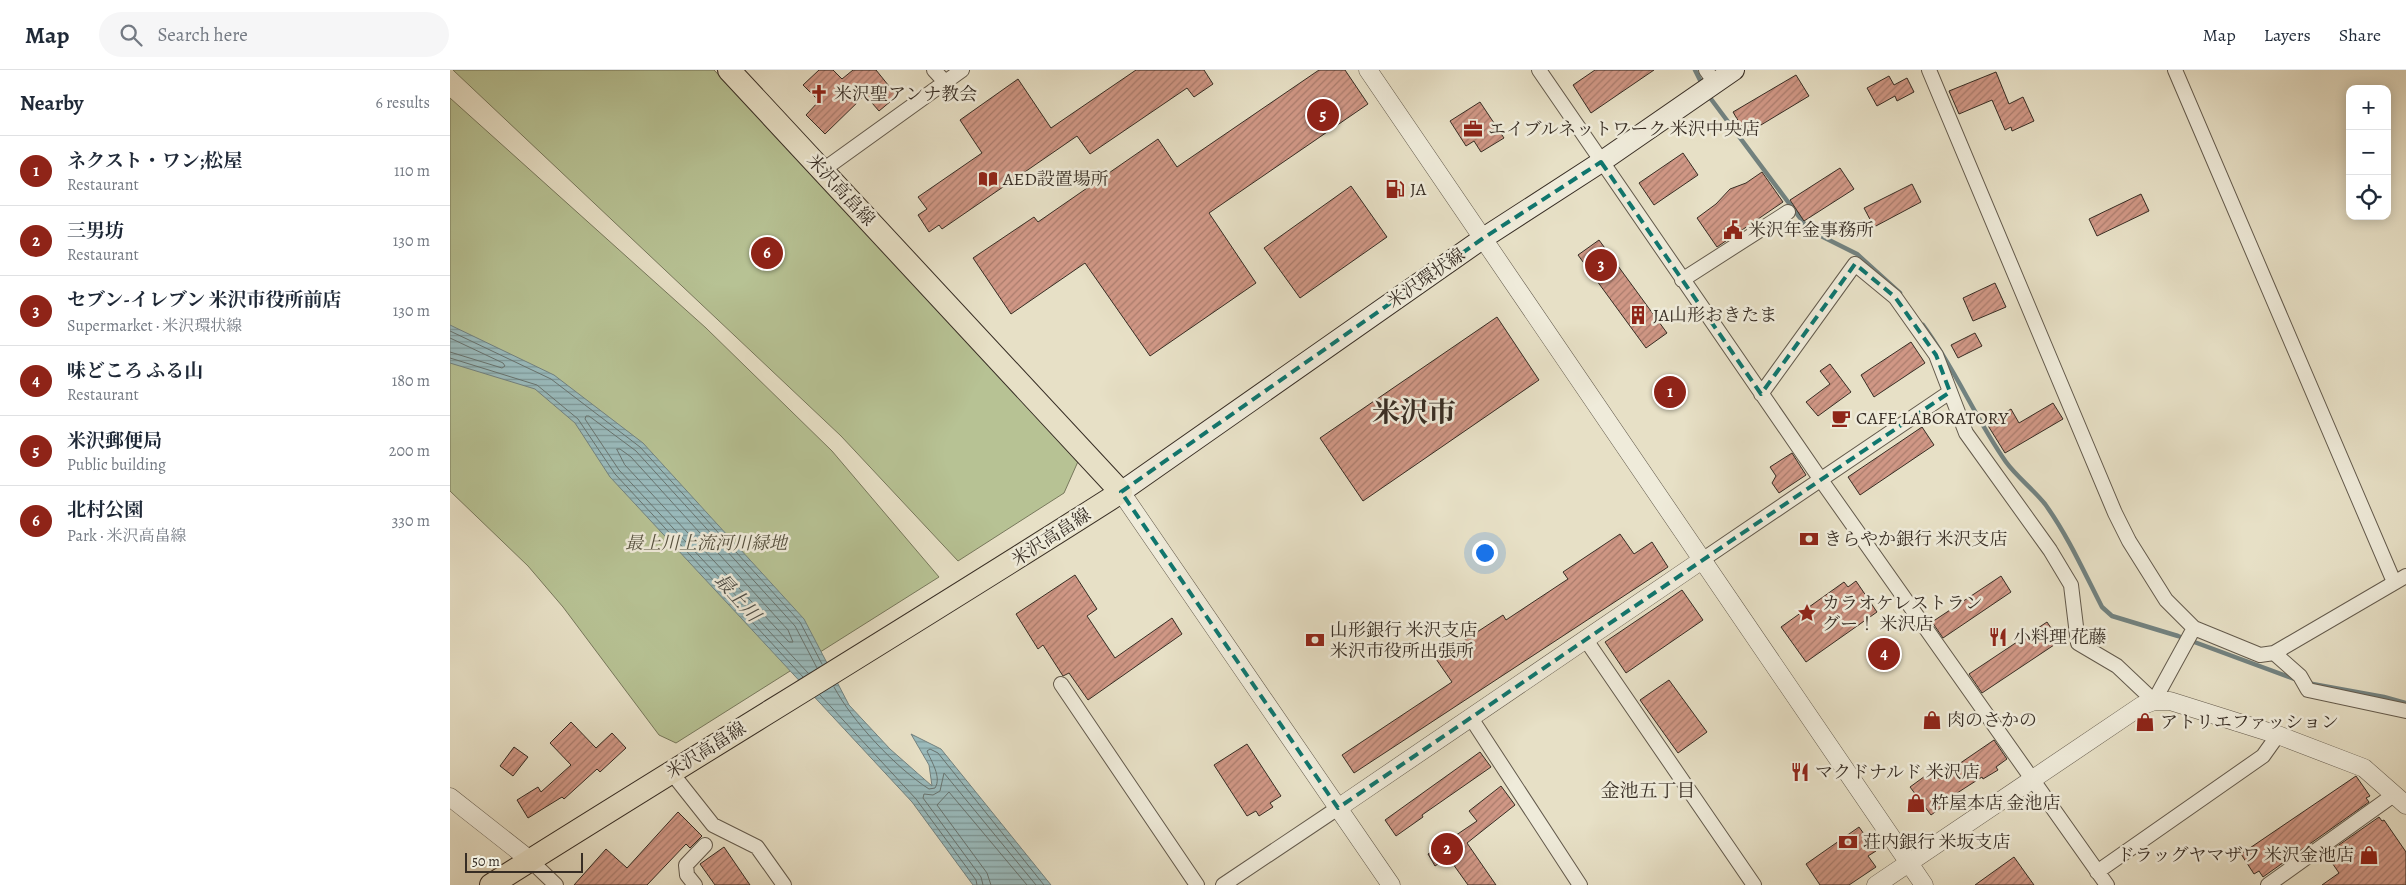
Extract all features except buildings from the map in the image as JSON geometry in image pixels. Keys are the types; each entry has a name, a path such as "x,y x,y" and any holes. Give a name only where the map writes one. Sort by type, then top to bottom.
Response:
{"main road":[{"name":"米沢高畠線","path":"490,885 948,602 1121,492 729,70"},
{"name":"米沢環状線","path":"1121,492 1482,239 1601,162 1710,77 1734,70"}],"street":[{"path":"934,70 944,82"},
{"path":"823,170 962,70"},
{"path":"1368,70 1924,885"},
{"path":"1538,70 1761,394 2033,778 2106,885"},
{"path":"1929,70 2115,513 2129,541 2166,600 2194,628 2260,655 2274,653 2400,579 2175,70"},
{"path":"1682,280 1788,212"},
{"path":"1761,394 1854,264 1895,297 1936,355 1966,433 2050,550 2071,585 2078,643 2117,666 2154,701"},
{"path":"1223,885 1950,392"},
{"path":"1121,492 1391,885"},
{"path":"2154,701 2194,628"},
{"path":"1586,640 1754,885"},
{"path":"2274,653 2300,676 2308,690 2406,711"},
{"path":"1061,684 1197,885"},
{"path":"1876,885 2141,706 2154,701 2170,701 2278,736 2364,768 2401,800 2268,885"},
{"path":"1471,718 1580,885"},
{"path":"2097,872 2263,756 2278,736"},
{"path":"680,766 713,825 757,847 784,885"},
{"path":"450,797 530,860 556,885"},
{"path":"695,885 687,875 686,865 705,845"}],"highlighted area":[{"path":"1601,162 1761,394 1855,264 1895,297 1936,355 1950,392 1338,808 1121,492 1482,239"}],"green space":[{"path":"453,70 714,70 1080,457 1064,493 958,561 841,436"},
{"name":"最上川上流河川緑地","path":"450,98 706,328 832,451 939,577 676,743 659,735 563,607 528,566 450,491"}],"water":[{"name":"最上川","path":"450,325 554,375 643,443 804,619 849,705 890,749 932,786 929,765 911,734 941,749 1051,885 973,885 912,802 610,477 575,423 535,389 450,363"}],"waterway":[{"path":"1695,70 1702,84"},
{"path":"1708,95 1809,230 1857,254 1900,293"},
{"path":"1923,325 1945,358 1984,428 2006,462 2045,504 2053,516 2102,607 2112,616 2178,636 2300,681"},
{"path":"2307,683 2384,697 2406,703"}],"place":[{"name":"米沢聖アンナ教会","path":"819,94"},
{"name":"米沢郵便局","path":"1323,115"},
{"name":"エイブルネットワーク 米沢中央店","path":"1473,129"},
{"name":"AED設置場所","path":"988,179"},
{"name":"JA","path":"1395,189"},
{"name":"米沢年金事務所","path":"1733,230"},
{"name":"北村公園","path":"767,253"},
{"name":"セブン-イレブン 米沢市役所前店","path":"1601,265"},
{"name":"JA山形おきたま","path":"1638,315"},
{"name":"ネクスト・ワン;松屋","path":"1670,392"},
{"name":"CAFE LABORATORY","path":"1841,418"},
{"name":"きらやか銀行 米沢支店","path":"1809,539"},
{"name":"カラオケレストラン グー！ 米沢店","path":"1807,613"},
{"name":"小料理 花藤","path":"1998,637"},
{"name":"山形銀行 米沢支店 米沢市役所出張所","path":"1315,640"},
{"name":"味どころ ふる山","path":"1884,654"},
{"name":"肉のさかの","path":"1932,720"},
{"name":"アトリエファッション","path":"2145,722"},
{"name":"マクドナルド 米沢店","path":"1800,772"},
{"name":"杵屋本店 金池店","path":"1916,803"},
{"name":"荘内銀行 米坂支店","path":"1848,842"},
{"name":"三男坊","path":"1447,849"},
{"name":"ドラッグヤマザワ 米沢金池店","path":"2369,855"}],"district":[{"name":"米沢市","path":"1414,412"},
{"name":"金池五丁目","path":"1648,790"}]}
